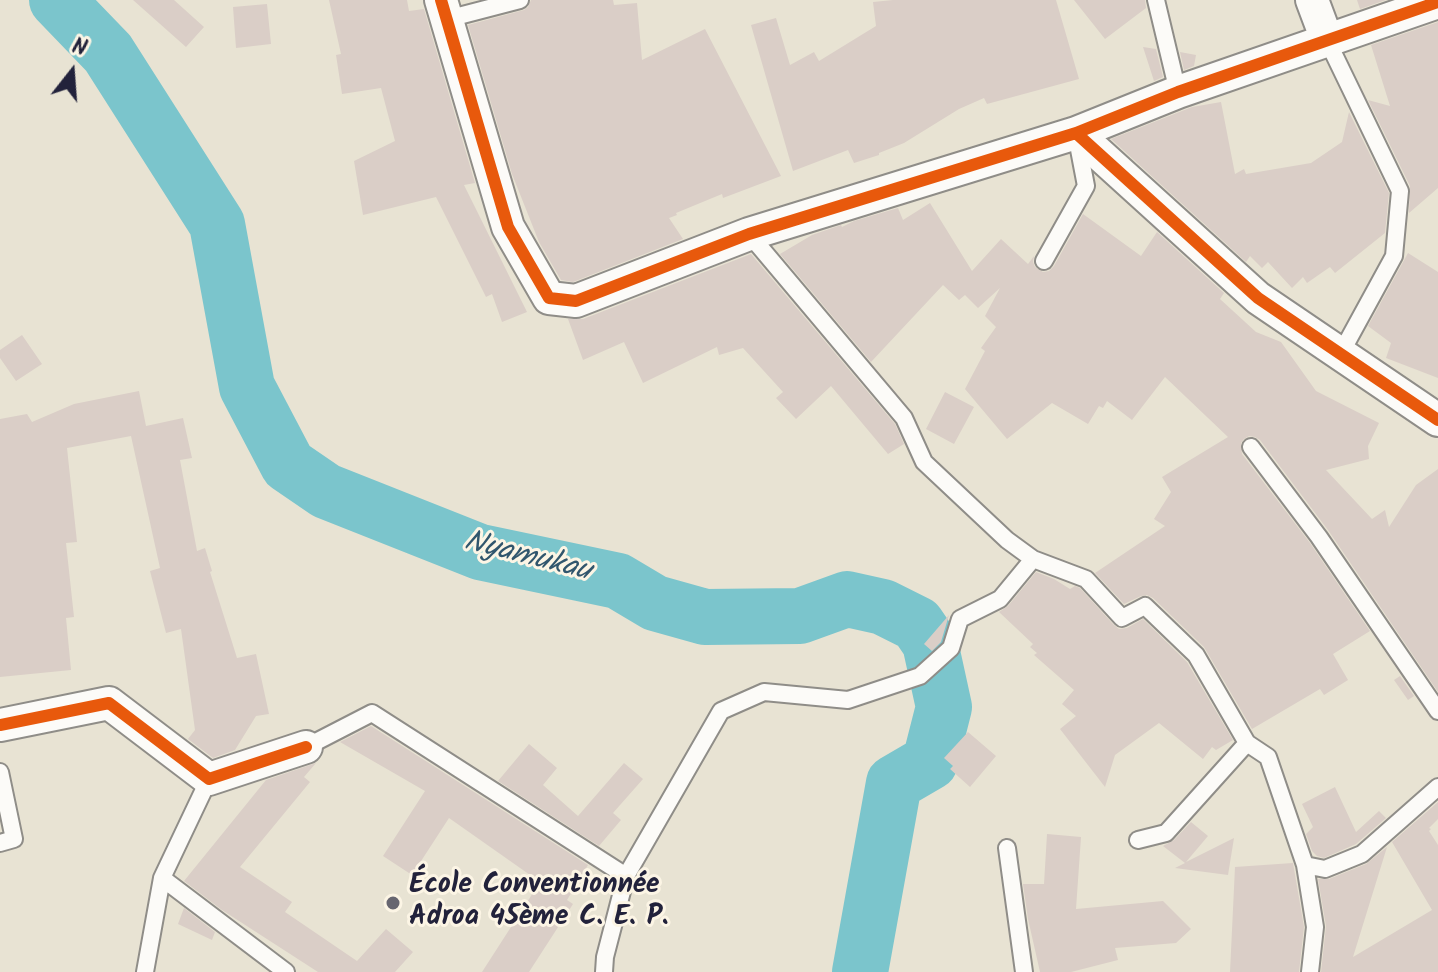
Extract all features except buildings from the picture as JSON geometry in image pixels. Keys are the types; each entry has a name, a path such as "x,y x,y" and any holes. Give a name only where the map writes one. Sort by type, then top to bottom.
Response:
{"street":[{"path":"1312,0 1327,40"},
{"path":"444,9 508,227 549,298 576,301 749,234 1076,133 1178,92 1438,2"},
{"path":"1076,133 1258,298 1438,420"},
{"path":"0,725 109,703 209,779 306,747"}],"lane":[{"path":"444,9 520,0"},
{"path":"1156,0 1178,92"},
{"path":"1327,40 1400,191 1394,256 1341,353"},
{"path":"1044,261 1086,186 1076,133"},
{"path":"749,234 904,418 924,462 1007,540 1033,559 1086,579 1122,618 1145,606 1196,655 1247,743 1268,757 1305,865 1315,927 1310,972"},
{"path":"1251,447 1319,537 1438,711"},
{"path":"604,972 626,876 721,711 764,692 848,700 920,676 951,648 960,619 1000,599 1033,559"},
{"path":"306,747 372,713 626,876"},
{"path":"1138,840 1166,833 1247,743"},
{"path":"0,772 14,839 0,843"},
{"path":"145,972 162,878 209,779"},
{"path":"1305,865 1325,869 1362,854 1438,787"},
{"path":"1007,848 1024,972"},
{"path":"162,878 286,972"}],"waterway":[{"name":"Nyamukau","path":"57,0 108,53 217,224 247,387 288,465 326,491 480,552 618,581 655,603 705,617 800,616 847,599 883,607 917,624 930,643 944,707 930,762 894,783 860,972"}],"cycle path":[{"path":"441,0 508,227 549,298 576,301 749,234 1076,133 1178,92 1438,2"},
{"path":"1076,133 1258,298 1438,420"},
{"path":"0,725 109,703 209,779 306,747"}],"place":[{"name":"École Conventionnée Adroa 45ème C. E. P.","path":"393,903"}]}
